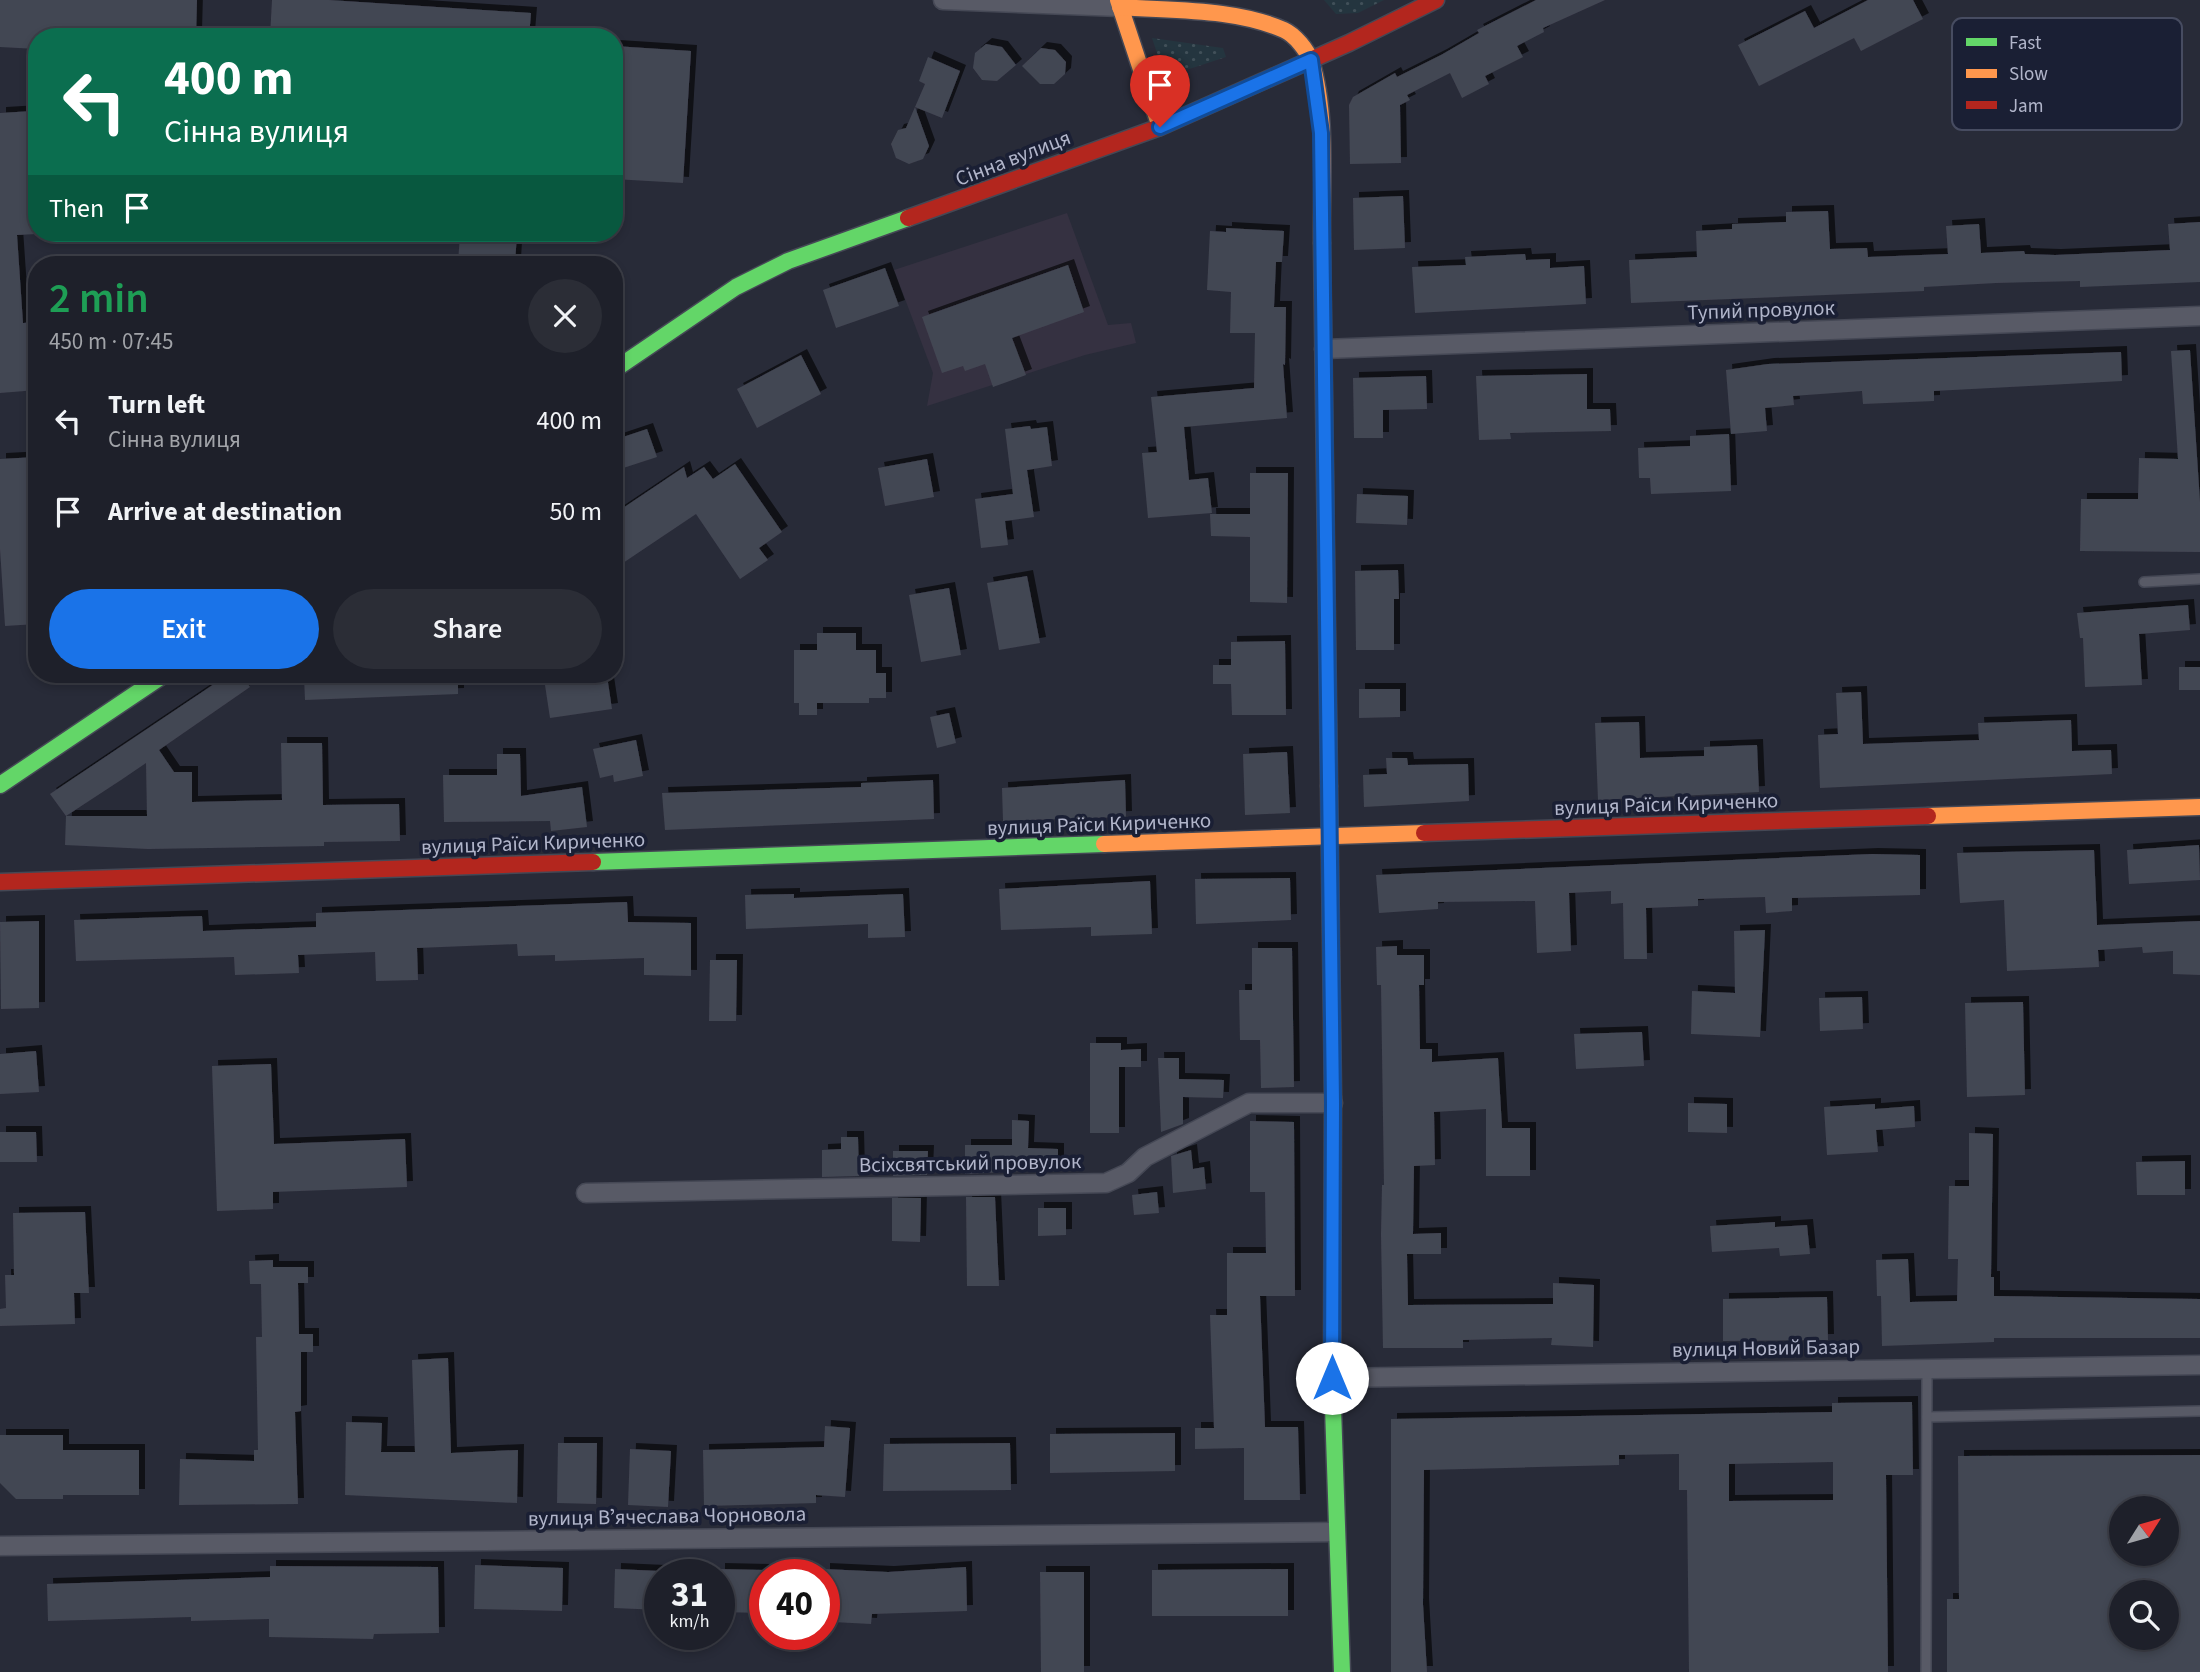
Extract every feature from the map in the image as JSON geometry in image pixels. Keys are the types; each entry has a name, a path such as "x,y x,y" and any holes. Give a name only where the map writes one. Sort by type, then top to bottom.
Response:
{"street":[{"path":"943,0 1119,4 1231,15 1285,30 1297,40 1311,60 1321,133 1333,1103 1332,1378 1335,1532 1342,1672"},
{"name":"Сінна вулиця","path":"623,364 736,288 788,261 1018,181 1160,127 1311,60 1436,0"},
{"path":"1119,4 1160,127"},
{"name":"Тупий провулок","path":"1324,349 2200,316"},
{"path":"0,785 151,683"},
{"name":"вулиця Раїси Кириченко","path":"0,882 2200,807"},
{"name":"Всіхсвятський провулок","path":"586,1193 1106,1183 1128,1173 1145,1157 1249,1103 1333,1103"},
{"name":"вулиця Новий Базар","path":"1332,1378 2200,1365"},
{"name":"вулиця Вʼячеслава Чорновола","path":"0,1546 1335,1532"}],"lane":[{"path":"2144,582 2200,579"},
{"path":"1926,1672 1927,1369"},
{"path":"1927,1417 2200,1411"}],"shaded area":[{"path":"1324,0 1384,0 1358,13 1336,14"},
{"path":"1152,38 1223,48 1226,57 1165,77"},
{"path":"1067,213 1108,325 1131,323 1136,343 1085,355 927,406 933,373 894,270"}],"building":[{"path":"0,0 197,0 196,28 28,28 28,49 0,47"},
{"path":"272,0 329,0 531,13 530,28 270,28"},
{"path":"1536,0 1605,0 1543,28 1544,32 1517,46 1523,57 1485,76 1489,84 1462,98 1450,73 1407,95 1410,100 1400,105 1401,163 1350,164 1349,105 1353,97 1395,73 1397,77 1441,55 1479,33 1477,30"},
{"path":"1868,0 1913,0 1923,19 1861,51 1854,38 1759,86 1738,45 1805,11 1814,28"},
{"path":"986,44 1002,47 1016,65 997,81 982,80 973,68 975,53"},
{"path":"623,47 691,51 683,183 623,180"},
{"path":"1041,48 1055,50 1066,62 1065,74 1054,84 1040,84 1022,66"},
{"path":"928,57 960,71 942,118 915,107 925,84 919,81"},
{"path":"915,107 929,146 923,159 909,164 896,158 891,144 898,130 906,128"},
{"path":"28,111 28,234 17,235 23,323 28,323 28,391 0,393 0,113"},
{"path":"1403,196 1405,248 1354,250 1353,198"},
{"path":"1828,211 1830,249 1867,248 1868,257 1948,254 1946,226 1979,224 1981,253 2024,251 2025,254 2055,255 2170,250 2168,224 2200,222 2200,282 2080,287 2080,281 1996,283 1924,287 1924,291 1631,303 1629,260 1697,257 1696,231 1732,229 1732,224 1786,222 1786,212"},
{"path":"1226,228 1284,231 1282,262 1276,262 1274,307 1286,307 1285,365 1283,364 1287,418 1184,427 1189,480 1208,478 1212,513 1148,518 1142,453 1157,452 1151,397 1254,388 1255,333 1230,333 1231,292 1207,290 1210,231 1226,232"},
{"path":"459,242 516,242 516,256 459,256"},
{"path":"1525,254 1526,260 1550,259 1550,268 1584,266 1586,304 1415,313 1412,267 1466,265 1465,257"},
{"path":"1068,265 1084,312 1012,338 1026,375 993,387 985,364 965,371 963,366 942,373 922,317"},
{"path":"885,268 899,306 836,328 823,290"},
{"path":"2190,350 2200,502 2200,552 2080,551 2081,499 2138,499 2139,458 2178,459 2171,351"},
{"path":"2121,352 2122,381 1934,391 1934,401 1863,404 1862,391 1793,396 1794,405 1765,408 1767,431 1731,434 1726,370 1768,364"},
{"path":"801,355 821,394 757,428 737,389"},
{"path":"1587,374 1587,409 1610,409 1611,431 1510,433 1511,439 1479,440 1476,376"},
{"path":"1426,376 1427,409 1383,410 1383,438 1354,438 1353,378"},
{"path":"1030,426 1031,429 1047,427 1052,466 1027,470 1034,517 1005,521 1008,545 981,548 975,499 1013,494 1005,429"},
{"path":"647,429 657,457 623,468 623,437"},
{"path":"1729,434 1731,491 1651,494 1650,478 1639,478 1638,448 1690,446 1690,436"},
{"path":"28,457 28,625 5,626 0,549 0,459"},
{"path":"927,459 934,497 885,506 878,468"},
{"path":"735,464 782,532 759,548 768,560 740,579 696,514 623,563 623,508 684,467 687,478 704,467 713,479"},
{"path":"1250,473 1288,473 1287,603 1250,602 1250,537 1211,536 1210,514 1250,514"},
{"path":"1357,494 1408,496 1407,525 1356,523"},
{"path":"1398,570 1399,599 1394,599 1394,650 1356,650 1355,571"},
{"path":"1027,576 1040,643 999,650 987,583"},
{"path":"949,588 961,655 921,662 909,595"},
{"path":"2188,605 2190,630 2139,634 2142,685 2085,687 2083,638 2080,638 2077,613"},
{"path":"817,633 856,633 856,650 876,650 876,673 886,673 886,698 869,698 869,703 817,703 817,715 799,715 799,703 794,703 794,650 817,650"},
{"path":"1285,641 1286,715 1232,715 1231,684 1213,684 1213,665 1231,665 1231,642"},
{"path":"2179,667 2200,667 2200,690 2179,690"},
{"path":"216,683 247,683 250,687 159,750 174,772 192,772 192,802 282,800 281,743 322,743 323,805 399,804 400,841 324,842 324,846 148,849 65,845 66,816 50,794","holes":["146,763 147,816 66,816"]},
{"path":"304,683 458,683 458,694 305,700"},
{"path":"608,683 612,709 550,718 545,685"},
{"path":"1359,689 1400,689 1400,717 1359,718"},
{"path":"1861,692 1863,744 1979,740 1978,723 2071,720 2072,751 2111,750 2112,774 1820,788 1818,735 1838,734 1836,693"},
{"path":"949,713 956,743 937,748 930,717"},
{"path":"1639,722 1640,758 1704,756 1704,747 1757,745 1759,792 1598,800 1595,723"},
{"path":"636,740 643,776 614,782 613,775 600,778 593,749"},
{"path":"1287,752 1290,813 1245,815 1243,754"},
{"path":"497,754 520,754 521,796 582,787 587,827 551,831 550,821 444,822 443,775 497,775"},
{"path":"1386,758 1407,758 1408,765 1468,764 1469,801 1364,807 1363,775 1387,774"},
{"path":"933,780 934,819 665,830 662,793 861,787 861,783"},
{"path":"1125,780 1126,817 1003,821 1002,788"},
{"path":"2199,845 2200,880 2129,884 2127,850"},
{"path":"2094,850 2097,925 2200,921 2200,975 2173,974 2173,951 2143,953 2142,947 2098,950 2099,967 2007,971 2004,900 1960,903 1957,853"},
{"path":"1872,854 1920,855 1920,895 1792,898 1792,911 1766,913 1765,897 1698,899 1698,906 1646,908 1647,959 1624,959 1623,903 1611,904 1611,891 1569,893 1571,951 1537,953 1535,901 1438,902 1438,909 1379,913 1376,875"},
{"path":"1290,878 1291,920 1196,924 1195,879"},
{"path":"1150,881 1152,934 1091,936 1091,927 1001,930 999,889"},
{"path":"794,894 794,898 903,894 905,937 868,938 868,924 746,929 745,895"},
{"path":"627,902 628,922 691,923 691,976 644,975 644,958 555,961 555,955 518,956 517,944 417,948 418,980 376,981 375,952 298,955 299,973 235,975 234,957 76,961 74,920 202,916 203,931 316,927 316,913"},
{"path":"39,921 39,1008 1,1009 0,922"},
{"path":"1765,930 1760,1037 1691,1034 1692,991 1735,993 1734,931"},
{"path":"1397,946 1397,955 1424,955 1424,985 1419,985 1420,1049 1432,1049 1432,1062 1498,1058 1502,1128 1530,1128 1530,1176 1486,1176 1486,1109 1434,1112 1435,1165 1414,1166 1413,1234 1441,1233 1441,1254 1407,1254 1408,1305 1553,1304 1553,1283 1594,1285 1593,1347 1551,1345 1552,1338 1463,1340 1463,1348 1383,1348 1381,985 1377,985 1376,947"},
{"path":"1252,948 1292,948 1294,1087 1261,1088 1260,1040 1240,1040 1239,990 1252,990"},
{"path":"710,960 737,960 736,1021 709,1021"},
{"path":"1862,997 1863,1029 1820,1031 1819,998"},
{"path":"2023,1002 2025,1095 1967,1097 1965,1003"},
{"path":"1642,1032 1644,1066 1576,1069 1574,1034"},
{"path":"1090,1043 1121,1043 1121,1050 1141,1049 1141,1067 1119,1067 1119,1133 1090,1133"},
{"path":"36,1051 39,1092 0,1094 0,1054"},
{"path":"1158,1058 1179,1058 1179,1079 1224,1080 1223,1098 1183,1097 1183,1124 1161,1132"},
{"path":"271,1064 274,1144 405,1139 407,1187 273,1192 273,1209 217,1211 212,1066"},
{"path":"1688,1103 1727,1104 1727,1133 1688,1132"},
{"path":"1875,1104 1875,1109 1914,1106 1915,1127 1876,1130 1878,1152 1827,1155 1824,1107"},
{"path":"1012,1120 1029,1121 1028,1148 1058,1149 1058,1169 965,1174 965,1145 1012,1145"},
{"path":"1250,1121 1294,1122 1295,1296 1260,1296 1265,1427 1298,1427 1300,1500 1244,1500 1244,1448 1195,1449 1195,1428 1214,1428 1210,1315 1227,1315 1227,1253 1266,1253 1265,1192 1250,1192"},
{"path":"0,1132 36,1132 37,1162 0,1162"},
{"path":"1969,1133 1993,1134 1991,1277 1994,1277 1994,1296 2200,1299 2200,1338 1994,1338 1994,1342 1882,1346 1881,1296 1877,1296 1876,1260 1908,1259 1910,1302 1957,1301 1958,1259 1948,1259 1949,1186 1969,1186"},
{"path":"841,1137 858,1137 859,1176 822,1177 822,1150 841,1149"},
{"path":"1191,1150 1193,1169 1204,1167 1206,1189 1173,1193 1171,1156"},
{"path":"893,1151 928,1151 927,1175 893,1176"},
{"path":"2185,1161 2185,1195 2137,1195 2136,1162"},
{"path":"1157,1192 1159,1213 1134,1215 1132,1195"},
{"path":"966,1197 995,1197 999,1286 967,1286"},
{"path":"892,1198 921,1198 920,1242 892,1241"},
{"path":"1038,1208 1066,1208 1066,1235 1038,1236"},
{"path":"85,1212 89,1293 74,1293 75,1324 0,1326 0,1309 6,1308 5,1275 14,1275 13,1213"},
{"path":"1775,1222 1775,1227 1807,1225 1810,1254 1780,1256 1779,1248 1712,1252 1710,1226"},
{"path":"273,1260 273,1267 308,1267 308,1283 298,1283 299,1334 313,1334 313,1352 301,1352 301,1411 295,1412 298,1504 179,1505 180,1459 254,1461 254,1450 258,1450 256,1337 262,1337 261,1284 250,1284 249,1261"},
{"path":"1827,1297 1828,1340 1723,1341 1723,1299"},
{"path":"448,1358 451,1453 518,1450 517,1503 345,1495 346,1422 382,1423 381,1452 415,1452 412,1360"},
{"path":"1912,1402 1913,1475 1886,1475 1888,1672 1689,1672 1687,1490 1679,1490 1679,1454 1619,1455 1619,1465 1424,1470 1423,1604 1427,1672 1391,1672 1391,1419 1832,1412 1832,1403","holes":["1833,1462 1833,1500 1729,1501 1729,1464"]},
{"path":"825,1426 850,1428 845,1497 816,1495 816,1503 704,1506 703,1450 824,1447"},
{"path":"1175,1433 1175,1471 1050,1473 1050,1434"},
{"path":"0,1435 63,1435 63,1450 139,1450 139,1495 63,1495 63,1499 16,1499 0,1483"},
{"path":"558,1443 597,1443 596,1504 557,1503"},
{"path":"1010,1443 1011,1490 883,1491 884,1444"},
{"path":"630,1449 671,1451 668,1507 628,1505"},
{"path":"2200,1455 2200,1672 1947,1672 1947,1599 1959,1599 1958,1456"},
{"path":"475,1565 563,1568 562,1611 474,1609"},
{"path":"270,1566 438,1567 439,1633 374,1634 373,1639 269,1637 269,1619 191,1621 191,1617 48,1621 47,1584 270,1577"},
{"path":"966,1567 967,1611 872,1614 871,1624 840,1622 840,1570 888,1572"},
{"path":"615,1569 644,1570 644,1609 614,1608"},
{"path":"735,1569 749,1570 749,1613 735,1612"},
{"path":"1288,1569 1288,1616 1152,1616 1152,1570"},
{"path":"1040,1572 1084,1572 1084,1672 1041,1672"}],"traffic: fast":[{"path":"623,364 736,287 788,261 908,218"},
{"path":"0,785 152,683"},
{"path":"593,862 1104,844"},
{"path":"1333,1097 1332,1378 1342,1672"}],"traffic: slow":[{"path":"1118,0 1160,127"},
{"path":"1120,7 1203,12 1245,18 1284,30 1300,43 1311,61 1320,104 1322,243"},
{"path":"1329,786 1333,1097"},
{"path":"1928,816 2200,807"},
{"path":"1104,844 1424,833"}],"traffic: jam":[{"path":"908,218 1160,127 1349,43 1436,0"},
{"path":"1322,243 1329,786"},
{"path":"1424,833 1928,816"},
{"path":"0,882 593,862"}],"route":[{"path":"1160,127 1311,60 1321,133 1333,1103 1332,1378"}]}
